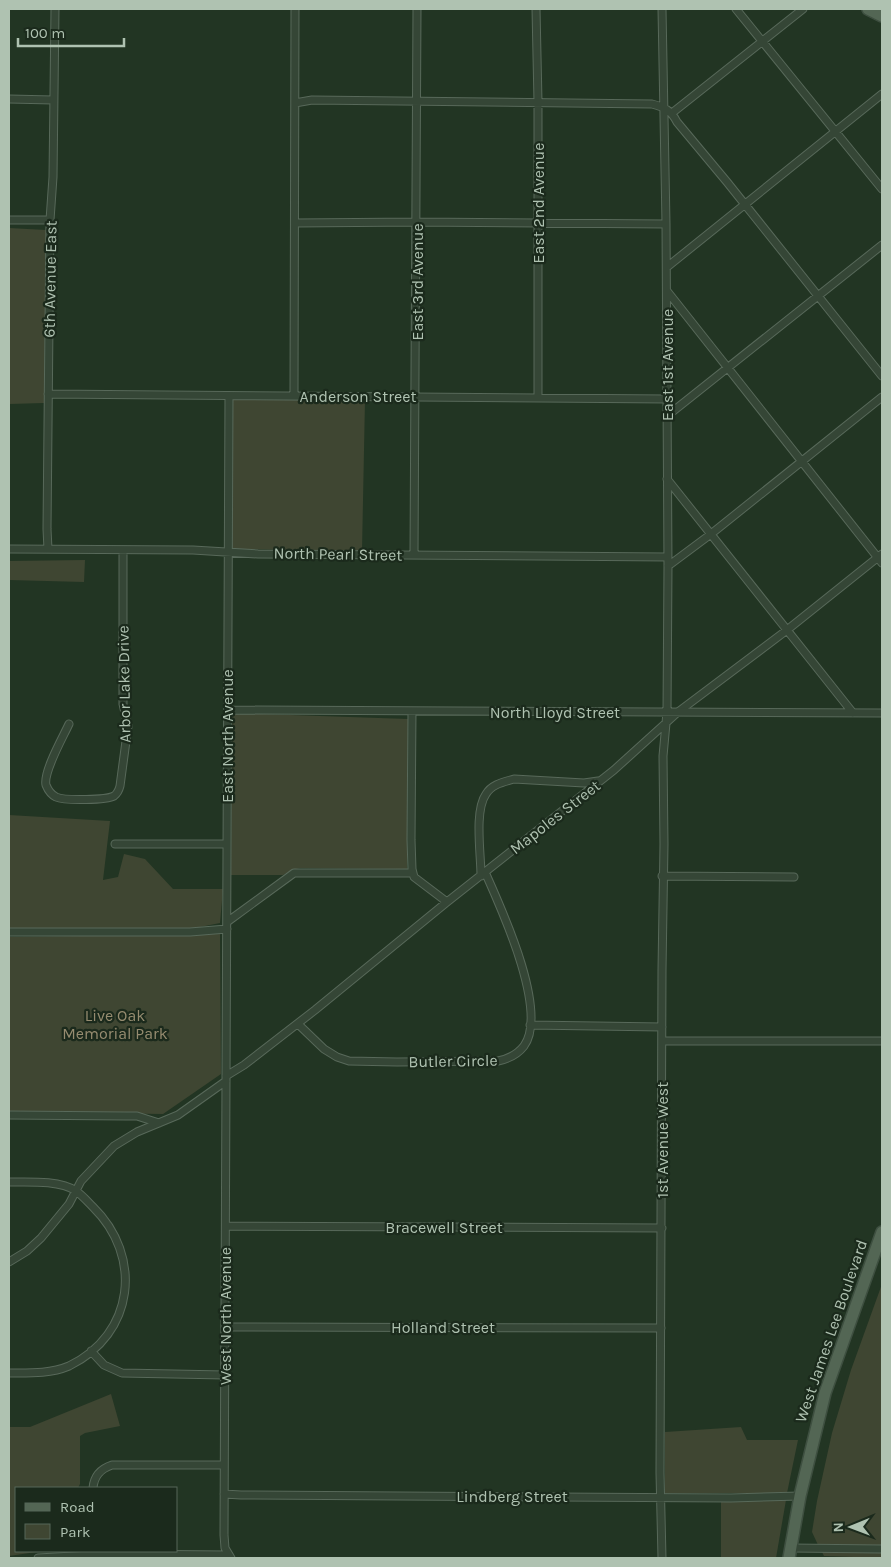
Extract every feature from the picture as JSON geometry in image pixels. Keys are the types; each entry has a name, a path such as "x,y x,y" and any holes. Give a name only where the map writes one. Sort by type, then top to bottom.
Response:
{"main road":[{"path":"868,9 882,13"},
{"name":"West James Lee Boulevard","path":"790,1553 800,1496 825,1393 882,1232"}],"street":[{"name":"6th Avenue East","path":"48,549 50,220 53,178 55,9"},
{"path":"294,396 296,223 295,9"},
{"name":"East 3rd Avenue","path":"414,555 417,9"},
{"name":"East 2nd Avenue","path":"536,9 538,102 538,398"},
{"name":"East 1st Avenue","path":"662,9 667,267 668,566 666,722"},
{"path":"736,9 882,189"},
{"path":"672,113 803,9"},
{"path":"667,267 882,94"},
{"path":"9,99 53,100"},
{"path":"295,103 312,100 538,102 652,104 664,108 672,113 677,122 882,376"},
{"path":"9,220 50,220"},
{"path":"296,223 666,224"},
{"path":"667,416 882,244"},
{"path":"667,291 881,558"},
{"name":"Anderson Street","path":"48,394 667,399"},
{"name":"East North Avenue","path":"226,1078 229,396"},
{"path":"668,566 711,534 882,397"},
{"path":"667,479 853,713"},
{"name":"North Pearl Street","path":"9,549 668,557"},
{"name":"Arbor Lake Drive","path":"69,724 49,769 46,785 50,792 55,797 62,798 106,798 113,796 118,792 120,786 128,726 123,704 123,550"},
{"name":"Mapoles Street","path":"9,1262 27,1251 41,1238 69,1204 85,1176 114,1146 137,1132 178,1114 298,1024 447,902 602,780 678,712 881,558"},
{"name":"North Lloyd Street","path":"228,710 882,713"},
{"path":"412,711 411,847 413,873 417,879 447,902"},
{"name":"1st Avenue West","path":"662,1558 662,876 666,722"},
{"path":"483,874 481,812 486,794 490,789 514,779 584,783 602,780"},
{"path":"115,844 227,844"},
{"path":"9,932 190,932 227,926 286,877 294,873 413,873"},
{"name":"Butler Circle","path":"298,1024 324,1049 348,1061 491,1062 508,1059 524,1046 530,1025 527,984 520,956 505,917 483,874"},
{"path":"662,876 794,877"},
{"path":"530,1025 662,1027"},
{"path":"662,1041 882,1041"},
{"name":"West North Avenue","path":"226,1078 224,1535 225,1548 230,1557"},
{"path":"9,1115 137,1116 160,1123"},
{"path":"9,1182 57,1185 76,1191 102,1216 119,1242 125,1268 126,1286 118,1315 102,1342 91,1351 73,1363 58,1369 42,1373 9,1373"},
{"name":"Bracewell Street","path":"226,1226 662,1228"},
{"name":"Holland Street","path":"225,1327 661,1328"},
{"path":"91,1351 104,1365 122,1374 225,1375"},
{"path":"93,1487 97,1474 105,1467 112,1465 224,1465"},
{"name":"Lindberg Street","path":"224,1494 800,1496"},
{"path":"790,1553 882,1549"},
{"path":"38,1558 92,1555 230,1557"}],"green space":[{"path":"9,228 46,230 44,403 9,404"},
{"path":"233,399 365,400 362,551 232,549"},
{"path":"85,560 84,582 9,580 9,561"},
{"path":"232,713 408,719 407,869 300,868 283,875 231,875"},
{"path":"9,815 110,821 103,880 118,877 124,854 145,859 173,889 223,889 220,923 190,929 9,929"},
{"name":"Live Oak Memorial Park","path":"220,934 221,1074 163,1114 9,1112 9,937"},
{"path":"882,1284 882,1546 818,1545 812,1532 832,1433 851,1370"},
{"path":"111,1394 120,1426 85,1433 80,1436 78,1487 15,1487 15,1552 36,1552 9,1556 9,1427 30,1427"},
{"path":"741,1427 747,1440 798,1440 787,1493 665,1493 665,1432"},
{"path":"786,1500 776,1558 721,1558 721,1501"},
{"path":"822,1552 882,1553 882,1558 824,1556"}]}
